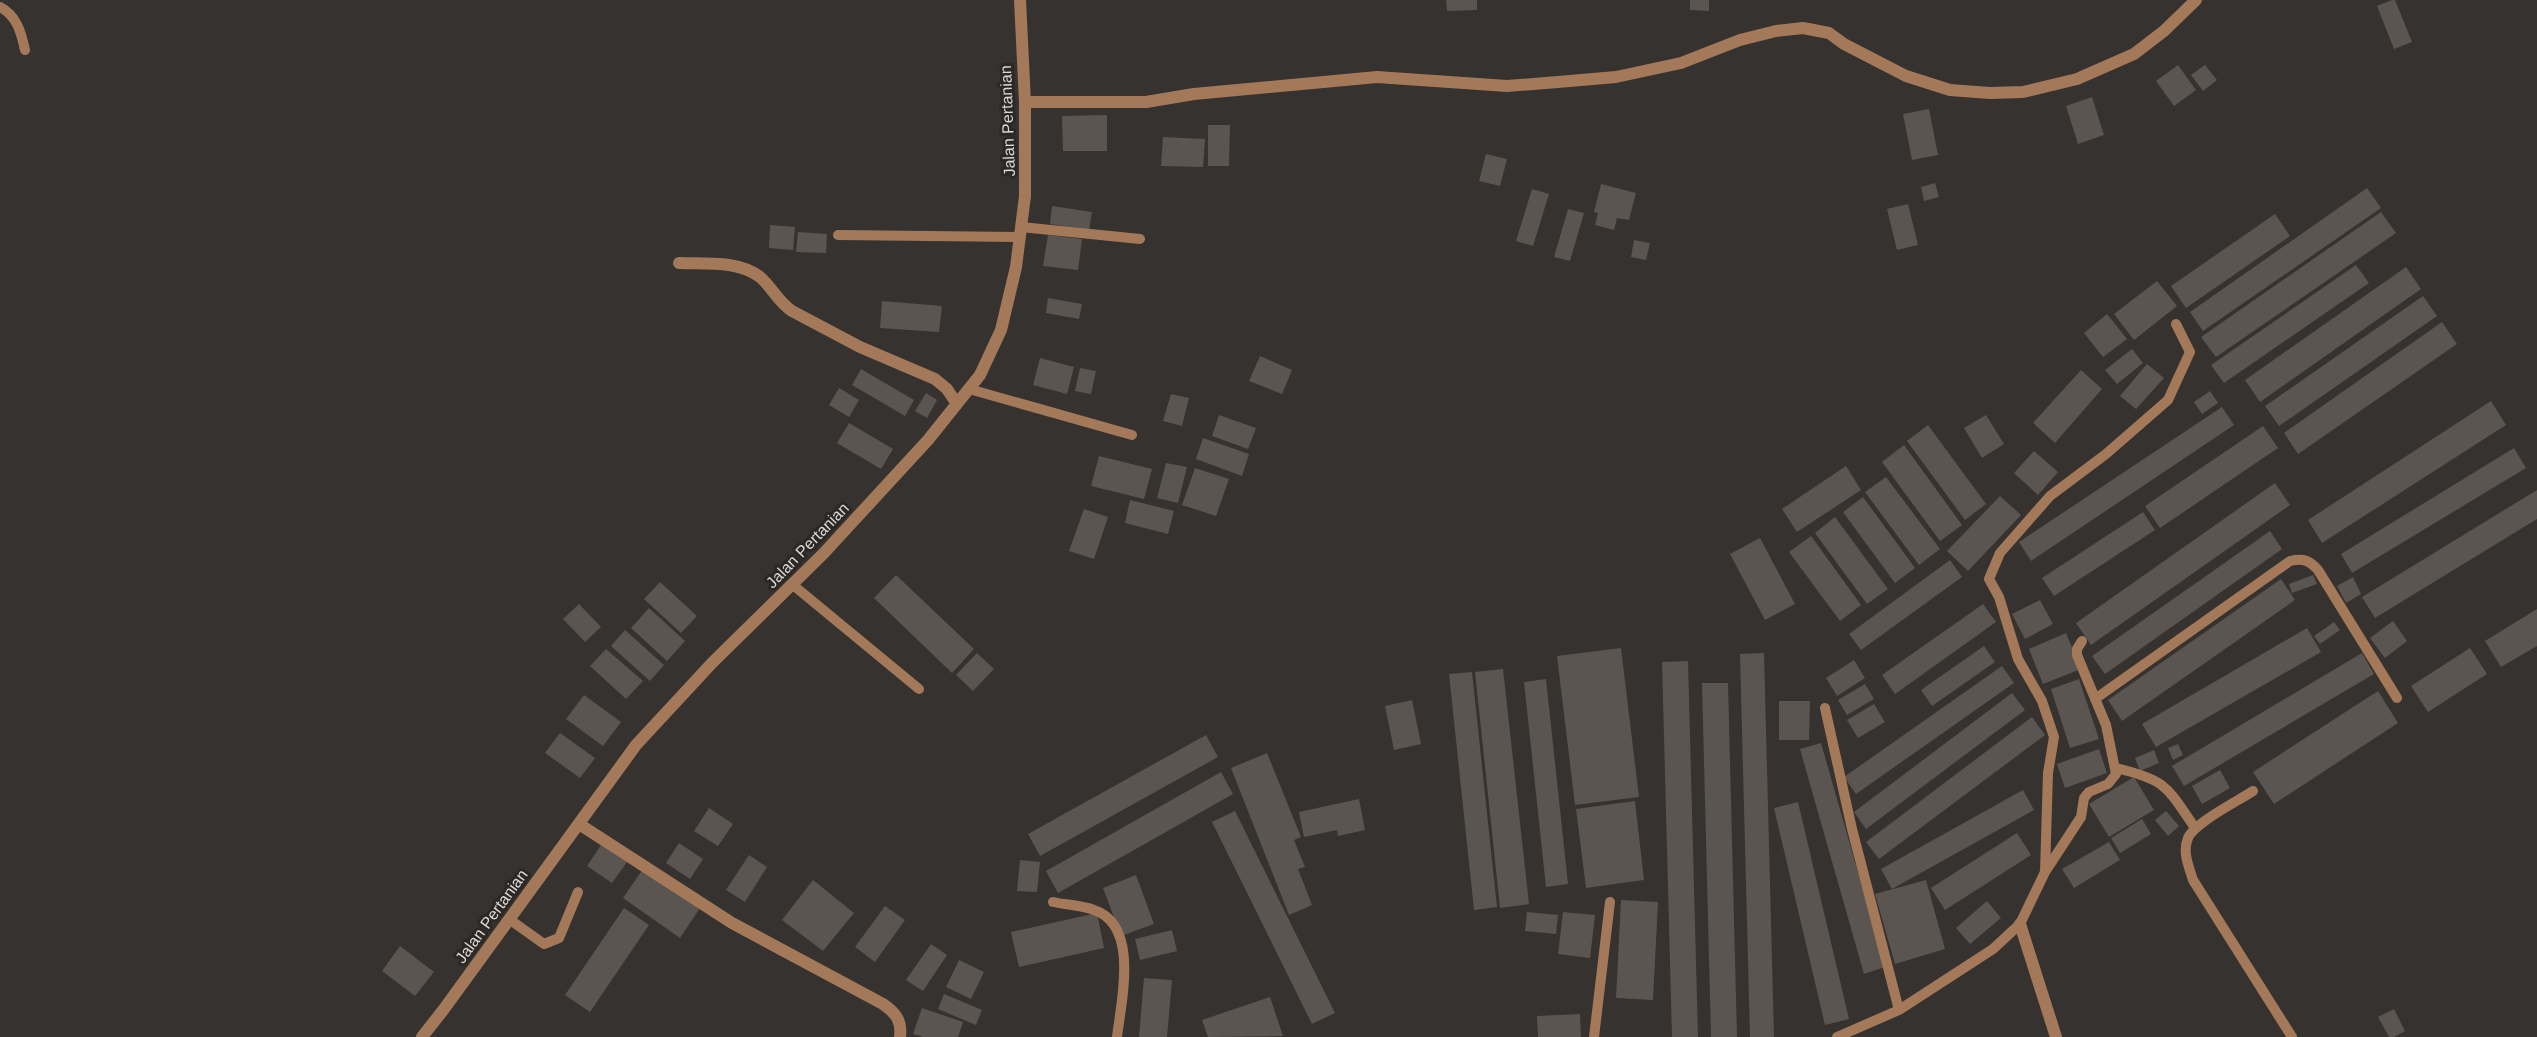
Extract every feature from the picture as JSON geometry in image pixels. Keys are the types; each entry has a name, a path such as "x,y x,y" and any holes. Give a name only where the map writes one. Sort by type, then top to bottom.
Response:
{"street":[{"name":"Jalan Pertanian","path":"422,1037 636,745 712,663 793,585 928,440 980,375 1001,330 1016,267 1025,196 1025,102 1020,0"},
{"path":"1025,102 1146,102 1194,94 1377,77 1507,86 1569,81 1616,76 1681,63 1740,40 1776,31 1803,28 1829,33 1844,44 1906,76 1950,90 2024,93 2077,79 2134,54 2164,31 2196,0"},
{"path":"679,263 738,266 752,272 760,277 784,306 860,347 936,379 947,389 957,404"},
{"path":"579,824 732,923 883,1004 895,1013 902,1026 900,1037"},
{"path":"2020,924 2055,1037"}],"lane":[{"path":"0,7 14,17 25,50"},
{"path":"838,235 1020,232 1140,239"},
{"path":"2045,872 2048,773 2054,737 2042,701 2018,659 1999,597 1989,579 2000,553 2050,496 2106,454 2168,400 2190,352 2176,324"},
{"path":"969,388 1132,435"},
{"path":"2095,699 2290,561 2300,559 2310,561 2318,570 2397,698"},
{"path":"793,585 919,689"},
{"path":"1837,1037 1899,1010 1993,949 2020,924 2045,872 2081,816 2084,798 2089,792 2114,779 2116,768 2106,725 2077,655 2077,649 2082,641"},
{"path":"1825,708 1852,829 1899,1010"},
{"path":"2116,768 2154,779 2168,789 2195,828"},
{"path":"2253,791 2195,828 2188,838 2186,853 2193,880 2292,1037"},
{"path":"509,919 544,944 554,942 560,938 578,892"},
{"path":"1053,902 1095,910 1113,924 1126,956 1117,1037"},
{"path":"1594,1037 1610,902"}],"building":[{"path":"1446,0 1477,0 1477,10 1447,11"},
{"path":"1690,0 1709,0 1709,11 1690,10"},
{"path":"2395,0 2412,42 2394,49 2377,6"},
{"path":"2178,65 2196,90 2174,106 2156,81"},
{"path":"2205,65 2217,80 2203,91 2191,75"},
{"path":"2092,97 2104,135 2078,144 2066,106"},
{"path":"1929,109 1938,155 1912,160 1903,114"},
{"path":"1107,115 1107,151 1063,151 1062,116"},
{"path":"1208,125 1230,125 1229,166 1208,166"},
{"path":"1163,137 1205,139 1203,167 1161,166"},
{"path":"1486,154 1507,159 1500,186 1479,181"},
{"path":"1935,183 1939,197 1924,201 1921,187"},
{"path":"1601,184 1636,193 1629,220 1617,218 1614,230 1595,225 1598,213 1594,212"},
{"path":"2367,188 2381,208 2203,331 2190,312"},
{"path":"1532,189 1549,194 1533,246 1516,241"},
{"path":"1908,204 1918,245 1897,250 1887,209"},
{"path":"1052,206 1092,212 1089,230 1050,224"},
{"path":"1568,209 1584,213 1570,261 1554,257"},
{"path":"2381,212 2396,233 2216,357 2201,337"},
{"path":"2275,214 2290,236 2186,308 2171,286"},
{"path":"770,225 795,227 793,250 769,248"},
{"path":"798,232 827,234 826,253 796,252"},
{"path":"1048,235 1082,239 1078,270 1043,266"},
{"path":"1634,240 1650,243 1646,260 1631,257"},
{"path":"2356,265 2369,283 2224,383 2211,365"},
{"path":"2406,267 2421,289 2260,402 2245,380"},
{"path":"2157,281 2177,306 2134,340 2114,314"},
{"path":"2423,296 2437,316 2279,426 2265,406"},
{"path":"1048,298 1082,304 1079,319 1046,313"},
{"path":"882,301 942,306 939,332 880,328"},
{"path":"2107,314 2127,339 2103,357 2084,333"},
{"path":"2442,322 2457,344 2298,454 2284,433"},
{"path":"2132,349 2143,363 2117,384 2105,370"},
{"path":"1260,356 1292,370 1282,394 1249,381"},
{"path":"1040,358 1074,367 1067,394 1033,385"},
{"path":"2147,364 2164,378 2136,409 2120,396"},
{"path":"1080,368 1096,371 1091,394 1075,391"},
{"path":"861,369 914,400 905,416 852,385"},
{"path":"2081,370 2102,389 2055,443 2033,423"},
{"path":"839,388 859,400 849,417 829,405"},
{"path":"2210,391 2218,403 2202,414 2194,402"},
{"path":"926,393 937,400 927,418 915,411"},
{"path":"1171,394 1189,398 1182,426 1163,421"},
{"path":"2491,401 2506,425 2322,543 2308,520"},
{"path":"2222,407 2234,425 2031,561 2019,542"},
{"path":"1219,415 1256,428 1248,449 1212,436"},
{"path":"1986,415 2004,444 1982,458 1964,428"},
{"path":"849,423 893,449 881,469 837,443"},
{"path":"1928,425 1986,504 1965,520 1907,441"},
{"path":"2263,426 2278,448 2160,528 2145,506"},
{"path":"1203,438 1249,454 1242,476 1196,459"},
{"path":"1904,445 1962,525 1940,541 1882,462"},
{"path":"2514,448 2526,468 2352,573 2341,554"},
{"path":"2034,451 2058,472 2038,495 2014,473"},
{"path":"1099,456 1152,469 1144,499 1091,486"},
{"path":"1166,463 1187,467 1178,503 1157,498"},
{"path":"1846,466 1861,490 1797,532 1782,509"},
{"path":"1195,468 1229,479 1216,516 1182,505"},
{"path":"1886,477 1940,549 1919,565 1865,492"},
{"path":"2275,483 2290,505 2091,645 2076,623"},
{"path":"2537,490 2537,519 2375,618 2362,597"},
{"path":"2000,496 2021,515 1968,571 1947,551"},
{"path":"1863,497 1915,568 1895,583 1843,512"},
{"path":"1130,500 1174,511 1168,534 1125,523"},
{"path":"1084,509 1108,517 1094,559 1069,551"},
{"path":"2143,512 2155,530 2054,596 2042,578"},
{"path":"1835,517 1888,589 1867,604 1815,533"},
{"path":"2270,531 2282,549 2105,674 2092,656"},
{"path":"1811,536 1861,605 1840,621 1789,552"},
{"path":"1760,538 1795,604 1765,620 1730,554"},
{"path":"1950,560 1962,577 1861,650 1849,634"},
{"path":"896,575 974,649 952,673 874,598"},
{"path":"2313,575 2317,584 2292,593 2289,584"},
{"path":"2353,577 2361,594 2346,603 2337,586"},
{"path":"2281,579 2295,600 2122,721 2108,700"},
{"path":"660,582 697,616 681,633 644,599"},
{"path":"2040,600 2053,624 2025,639 2012,614"},
{"path":"579,604 601,627 585,642 563,619"},
{"path":"1983,604 1996,622 1895,694 1882,675"},
{"path":"649,608 685,641 667,661 631,628"},
{"path":"2537,609 2537,646 2501,667 2485,641"},
{"path":"2393,621 2407,641 2385,658 2370,638"},
{"path":"2334,622 2340,630 2320,644 2314,636"},
{"path":"2307,628 2321,652 2156,747 2142,724"},
{"path":"625,630 664,665 650,681 611,646"},
{"path":"2066,633 2081,669 2043,684 2029,649"},
{"path":"1984,646 1995,662 1932,706 1921,690"},
{"path":"1621,648 1639,797 1575,805 1557,656"},
{"path":"2470,648 2487,674 2428,712 2411,686"},
{"path":"606,649 643,681 626,699 590,666"},
{"path":"977,653 994,669 973,691 956,675"},
{"path":"1764,653 1774,1037 1750,1037 1740,654"},
{"path":"2362,653 2374,674 2184,786 2172,766"},
{"path":"1854,660 1865,678 1837,696 1826,678"},
{"path":"1688,661 1698,1037 1672,1037 1662,662"},
{"path":"2002,666 2014,683 1856,794 1844,777"},
{"path":"1503,669 1529,904 1500,908 1475,672"},
{"path":"1472,672 1497,907 1474,910 1449,674"},
{"path":"1546,679 1568,884 1546,887 1524,682"},
{"path":"2079,679 2099,739 2070,748 2051,689"},
{"path":"1702,683 1728,683 1737,1037 1711,1037"},
{"path":"1865,684 1874,699 1847,715 1838,700"},
{"path":"2378,691 2398,723 2274,804 2253,772"},
{"path":"2012,693 2025,710 1866,829 1854,812"},
{"path":"584,695 621,722 603,746 566,719"},
{"path":"1412,700 1421,744 1394,750 1385,706"},
{"path":"1779,701 1810,701 1809,740 1779,740"},
{"path":"1874,704 1885,722 1858,738 1847,720"},
{"path":"2032,717 2045,735 1879,859 1866,842"},
{"path":"560,733 595,758 580,778 545,753"},
{"path":"1206,735 1218,757 1040,856 1028,834"},
{"path":"1821,743 1885,967 1864,974 1800,749"},
{"path":"2178,744 2183,755 2173,760 2168,748"},
{"path":"2099,749 2107,773 2065,788 2057,764"},
{"path":"2154,750 2159,763 2140,771 2135,758"},
{"path":"1267,753 1301,837 1294,840 1305,867 1298,869 1312,905 1289,915 1231,768"},
{"path":"2220,770 2230,788 2202,804 2192,786"},
{"path":"1221,772 1233,794 1058,893 1046,871"},
{"path":"2134,777 2154,810 2109,837 2089,804"},
{"path":"2023,790 2034,810 1892,889 1881,869"},
{"path":"1359,799 1365,830 1338,836 1337,830 1304,837 1299,812"},
{"path":"1635,801 1644,880 1586,888 1576,809"},
{"path":"1798,802 1849,1019 1825,1025 1774,808"},
{"path":"709,808 733,824 718,846 694,831"},
{"path":"1235,811 1335,1013 1312,1024 1212,822"},
{"path":"2166,811 2179,826 2168,836 2155,820"},
{"path":"2142,819 2151,834 2120,853 2111,838"},
{"path":"2017,833 2031,855 1945,910 1931,888"},
{"path":"2109,842 2120,860 2074,888 2062,869"},
{"path":"679,843 703,859 690,879 666,863"},
{"path":"601,845 627,862 612,883 587,866"},
{"path":"749,855 767,867 745,902 726,890"},
{"path":"1020,860 1040,862 1037,892 1017,891"},
{"path":"643,869 700,908 680,938 623,898"},
{"path":"1136,875 1154,924 1121,936 1103,888"},
{"path":"813,880 854,913 823,951 782,920"},
{"path":"1926,880 1945,949 1895,964 1875,894"},
{"path":"1621,900 1658,902 1653,1000 1616,998"},
{"path":"1987,901 2001,918 1970,944 1956,928"},
{"path":"885,906 905,920 875,962 855,947"},
{"path":"624,908 649,925 590,1012 565,995"},
{"path":"1527,912 1558,915 1556,934 1525,931"},
{"path":"1563,912 1595,915 1590,958 1558,954"},
{"path":"1097,913 1104,948 1019,967 1011,932"},
{"path":"1172,930 1177,951 1140,960 1135,939"},
{"path":"931,944 947,955 923,991 906,980"},
{"path":"400,946 434,972 415,996 382,971"},
{"path":"959,960 984,972 971,999 946,987"},
{"path":"1144,978 1172,980 1167,1037 1139,1037"},
{"path":"944,994 982,1010 976,1025 938,1009"},
{"path":"1270,997 1283,1036 1208,1037 1202,1020"},
{"path":"922,1008 963,1022 958,1037 923,1037 913,1034"},
{"path":"2394,1009 2405,1031 2389,1037 2378,1017"},
{"path":"1580,1014 1581,1037 1538,1037 1537,1016"}]}
